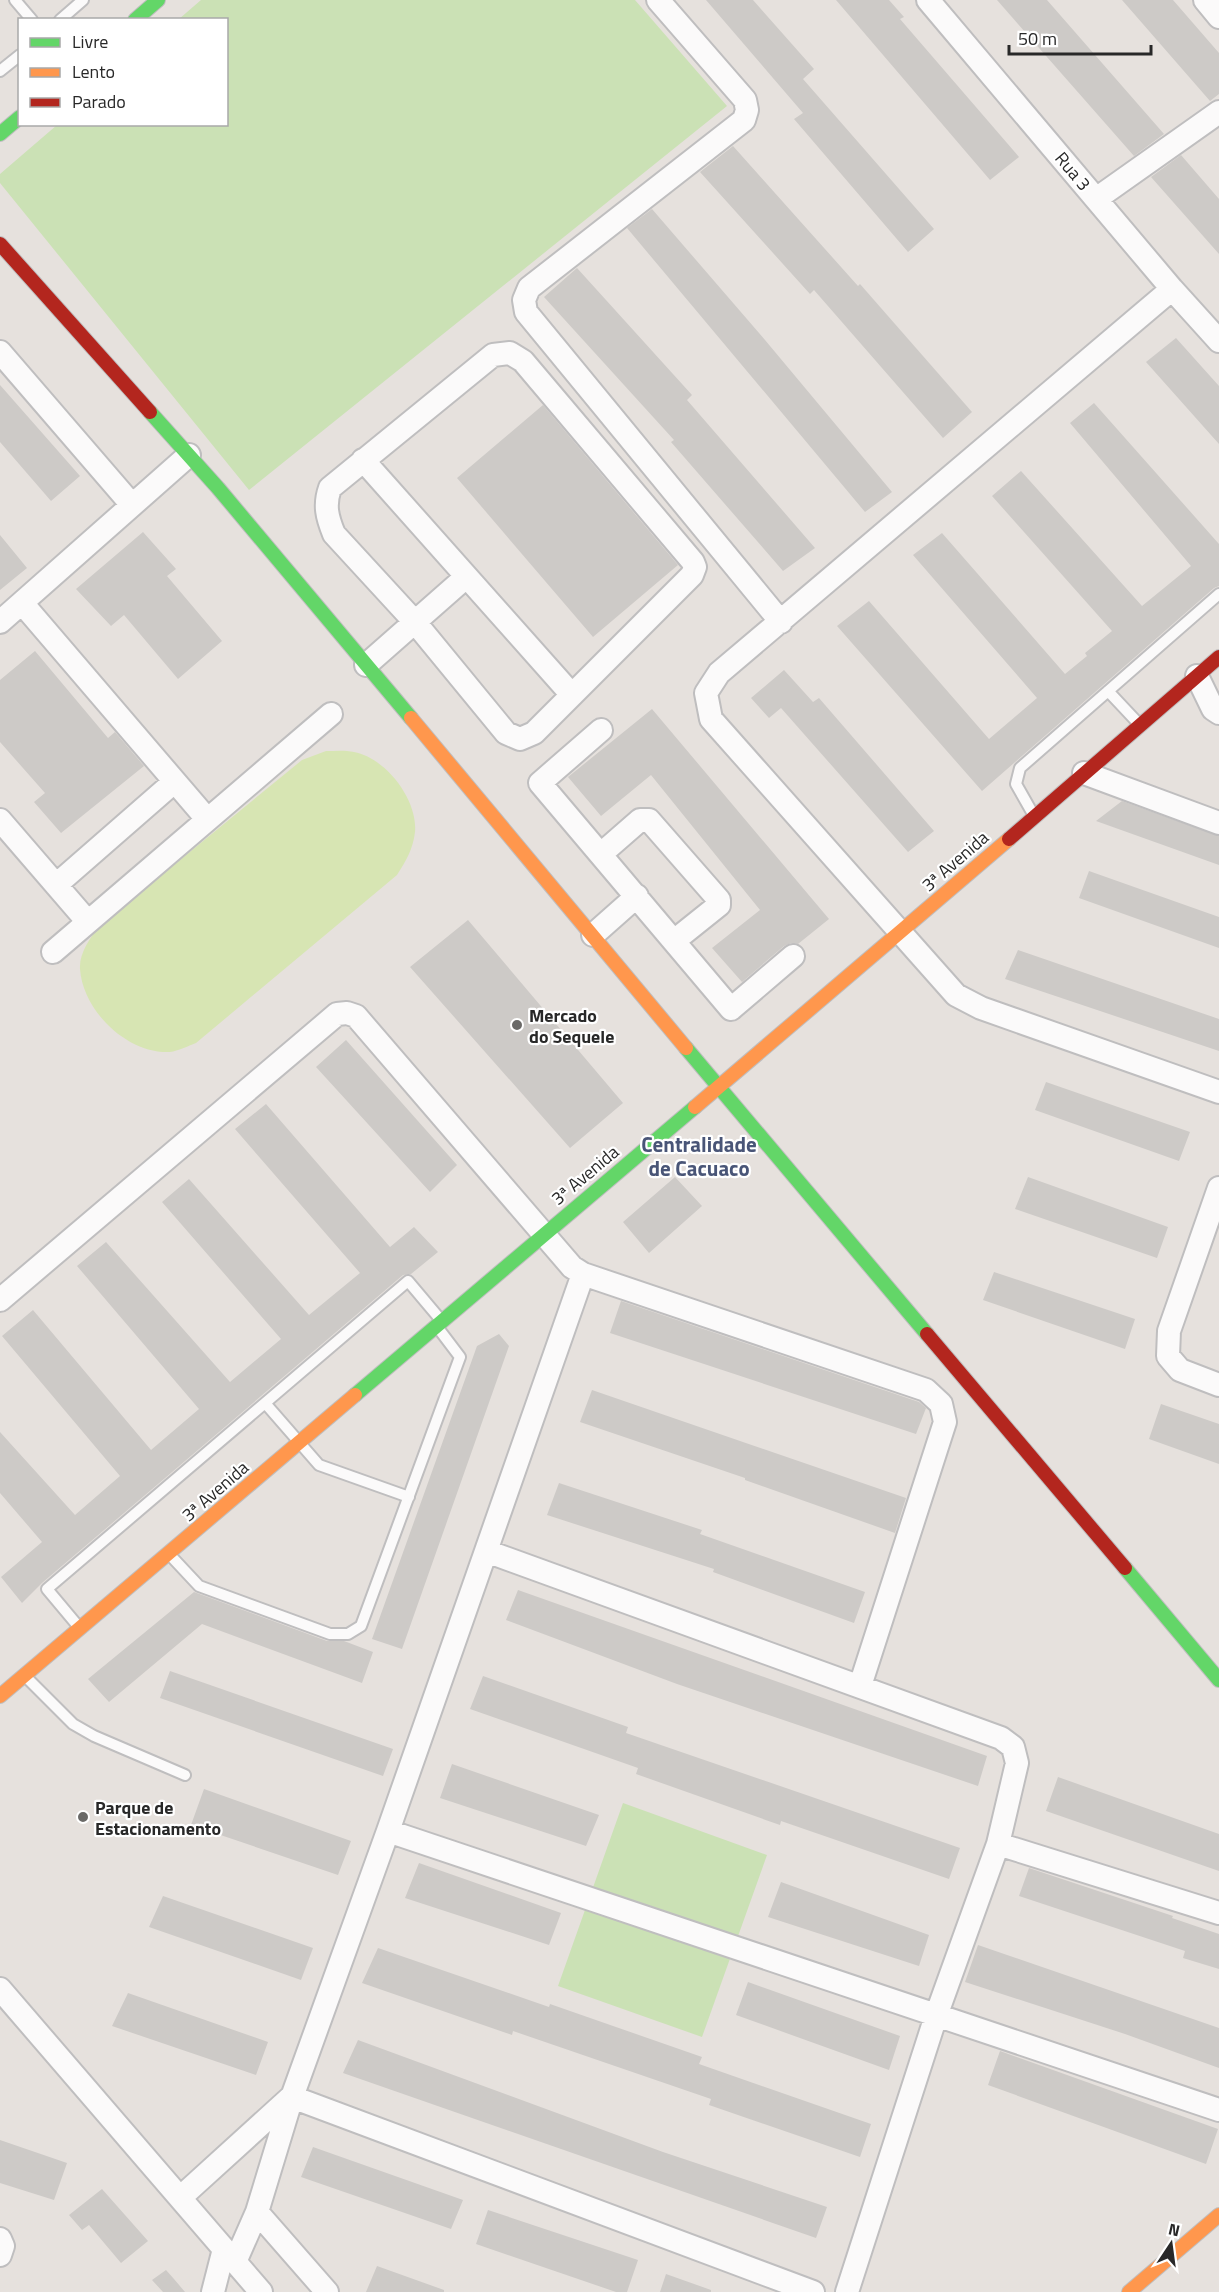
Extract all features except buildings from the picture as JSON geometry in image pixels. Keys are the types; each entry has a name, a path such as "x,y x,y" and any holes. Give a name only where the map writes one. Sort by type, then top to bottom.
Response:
{"street":[{"path":"137,18 158,0"},
{"path":"658,0 744,100 747,110 744,120 529,288 524,300 526,312 782,622"},
{"name":"Rua 3","path":"928,0 1172,289 1219,341"},
{"path":"1205,0 1219,17"},
{"path":"1096,199 1219,112"},
{"path":"0,134 18,119"},
{"path":"0,244 189,455 1219,1680"},
{"path":"1172,289 782,622 719,673 706,693 711,719 956,995 981,1008 1219,1092"},
{"path":"0,352 132,505"},
{"path":"510,353 523,361 695,567 692,576 534,733 520,739 506,733 414,621 334,534 328,518 326,501 330,488 493,355 510,353"},
{"path":"0,622 189,455"},
{"path":"363,460 572,695"},
{"path":"366,664 466,576"},
{"path":"22,603 207,819"},
{"name":"3ª Avenida","path":"0,1696 901,932 1219,657"},
{"path":"1197,676 1213,709 1219,713"},
{"path":"53,952 332,714"},
{"path":"602,729 540,783 731,1010 793,956"},
{"path":"1084,773 1219,823"},
{"path":"56,885 174,782"},
{"path":"0,820 88,922"},
{"path":"602,855 640,820 649,820 719,900 719,905 674,941"},
{"path":"593,935 637,896"},
{"path":"0,1299 337,1014 347,1013 356,1016 572,1267 583,1274 926,1390 941,1404 945,1422 860,1686"},
{"path":"1219,1188 1169,1332 1168,1356 1180,1370 1219,1384"},
{"path":"213,2292 230,2255 257,2212 292,2097 388,1831 583,1274"},
{"path":"486,1551 1001,1738 1013,1747 1017,1762 998,1844 936,2016 847,2292"},
{"path":"388,1831 1219,2110"},
{"path":"998,1844 1219,1913"},
{"path":"0,1989 261,2292"},
{"path":"181,2197 292,2097"},
{"path":"292,2097 813,2292"},
{"path":"257,2212 327,2292"},
{"path":"1129,2292 1219,2215"},
{"path":"0,2239 3,2246 0,2255"}],"lane":[{"path":"15,0 30,18"},
{"path":"62,18 83,0"},
{"path":"0,71 18,57"},
{"path":"1034,817 1016,784 1020,768 1219,594"},
{"path":"1108,691 1140,725"},
{"path":"80,1628 47,1589 408,1281 439,1323 460,1357 361,1626 348,1634 330,1634 198,1586 170,1554"},
{"path":"265,1403 319,1465 409,1497"},
{"path":"24,1676 73,1724 94,1736 185,1774"}],"green space":[{"path":"201,0 635,0 727,106 249,490 0,183 0,174 56,126 228,126 228,18 180,18"},
{"path":"326,751 351,751 366,756 388,772 405,794 415,820 415,832 409,855 397,875 196,1043 170,1052 154,1051 123,1038 98,1014 83,985 80,969 81,957 98,927 302,760"},
{"path":"623,1803 767,1855 702,2037 558,1986"}],"traffic: fast":[{"path":"137,18 158,0"},
{"path":"0,134 18,119"},
{"path":"150,412 218,488 411,718"},
{"path":"686,1048 927,1334"},
{"path":"355,1395 695,1107"},
{"path":"1125,1568 1219,1680"}],"traffic: slow":[{"path":"411,718 686,1048"},
{"path":"695,1107 1009,839"},
{"path":"0,1696 355,1395"},
{"path":"1129,2292 1219,2215"}],"traffic: jam":[{"path":"0,244 150,412"},
{"path":"1009,839 1219,657"},
{"path":"927,1334 1125,1568"}],"place":[{"name":"Mercado do Sequele","path":"517,1025"},
{"name":"Parque de Estacionamento","path":"83,1817"}],"district":[{"name":"Centralidade de Cacuaco","path":"699,1156"}]}
